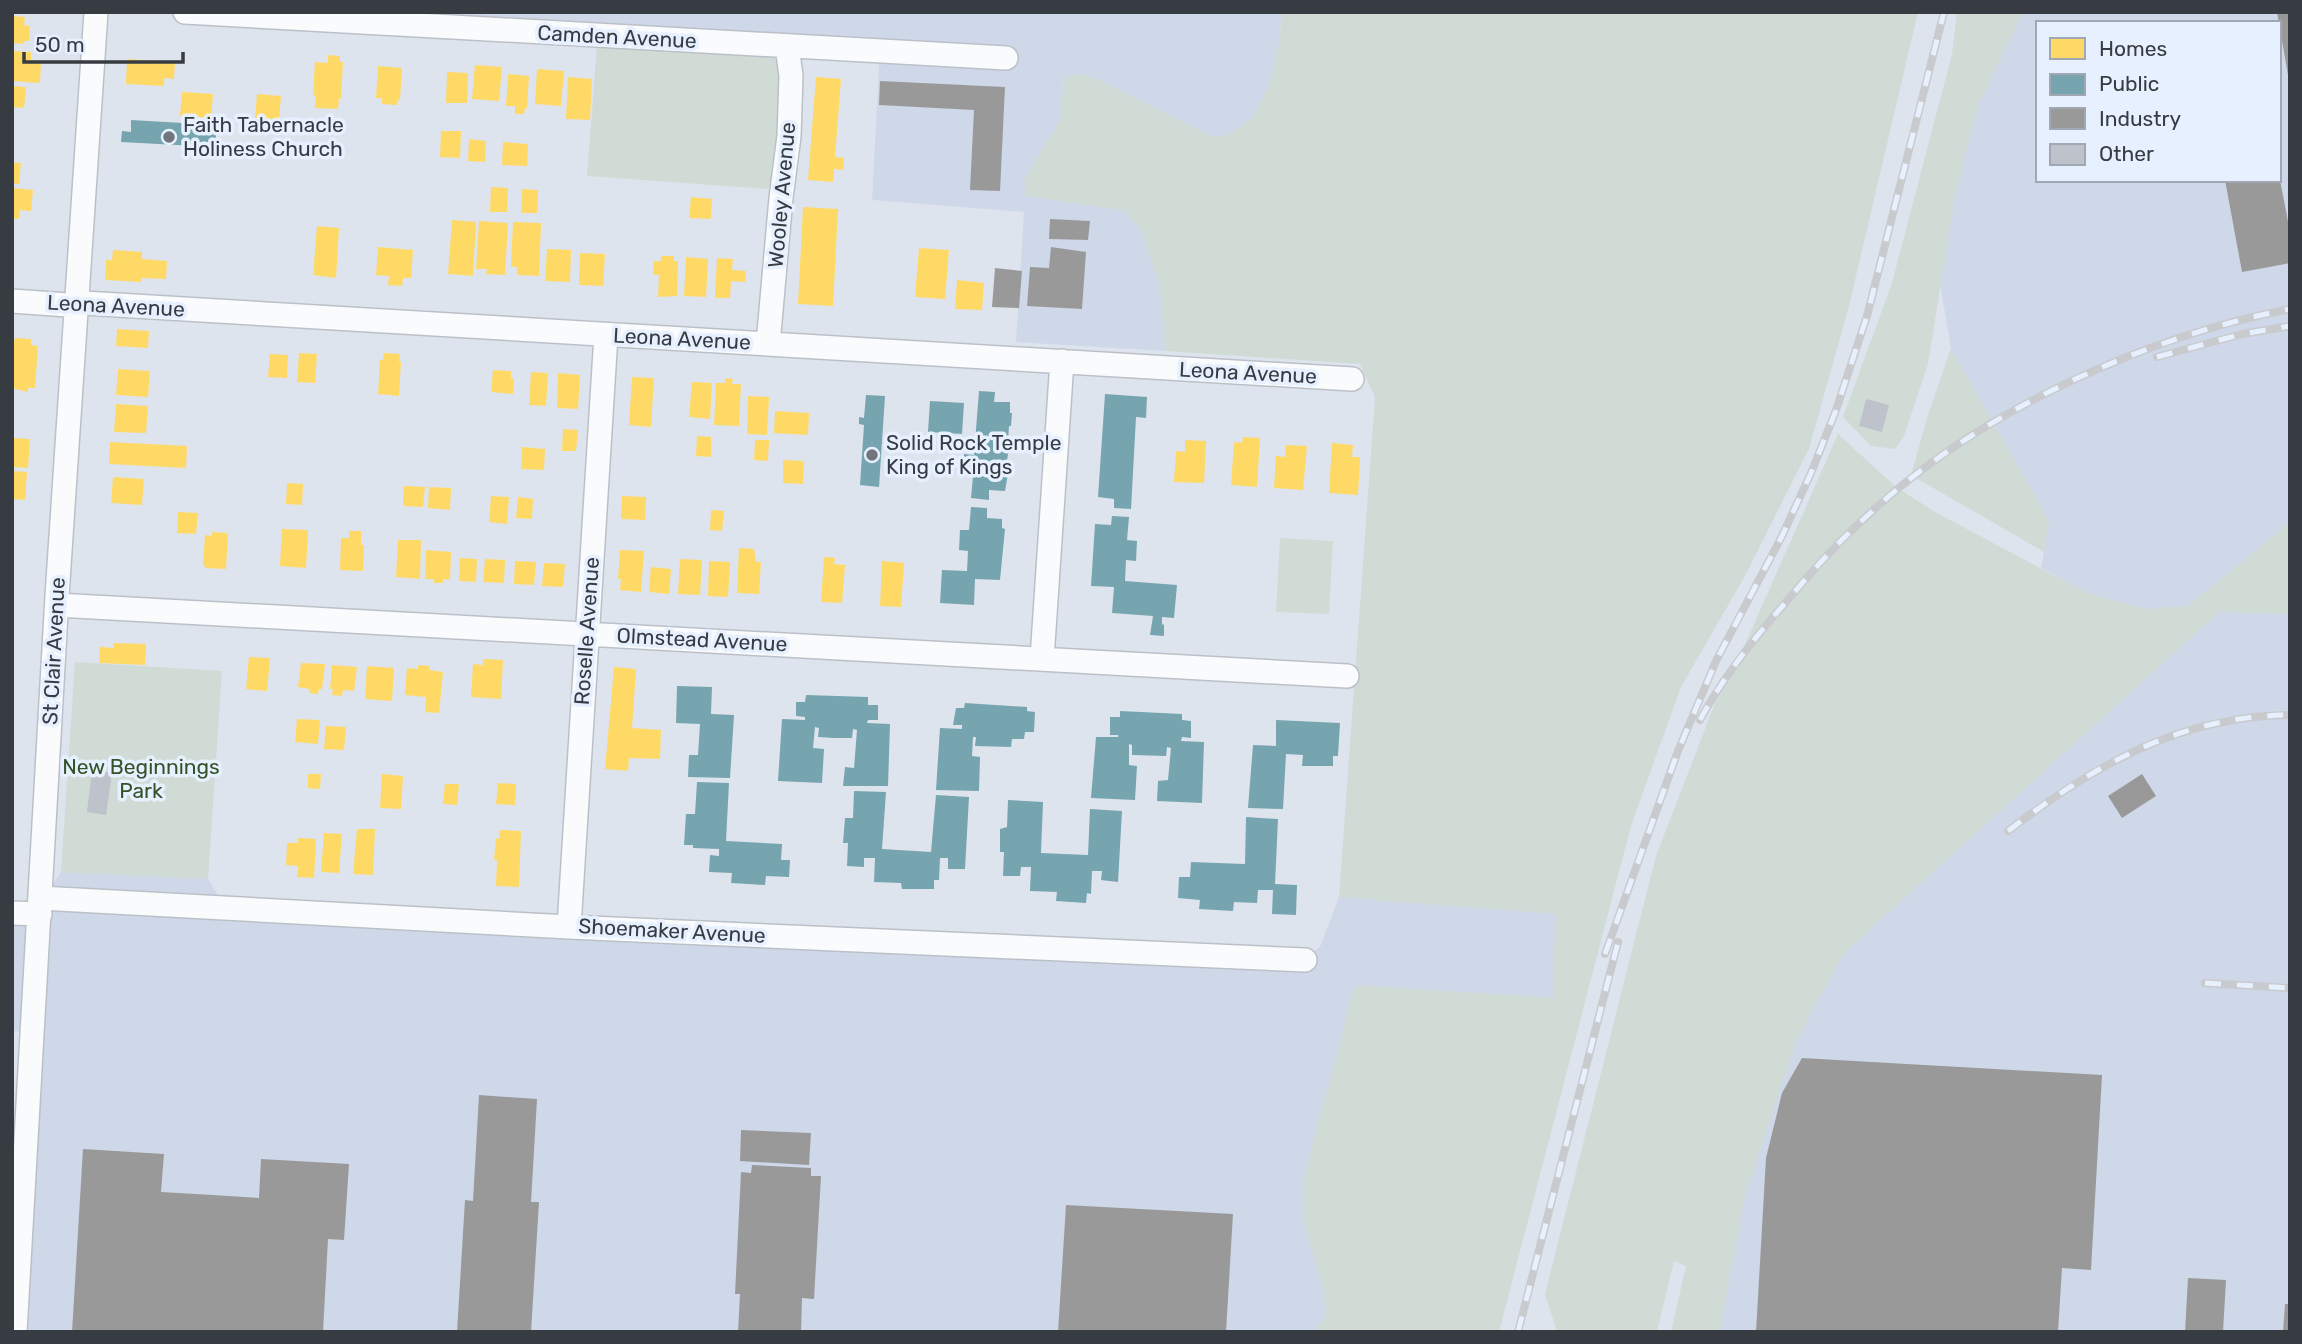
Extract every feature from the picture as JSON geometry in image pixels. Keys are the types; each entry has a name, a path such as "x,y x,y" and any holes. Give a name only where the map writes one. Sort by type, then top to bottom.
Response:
{"street":[{"name":"St Clair Avenue","path":"15,1332 57,605 96,12"},
{"name":"Camden Avenue","path":"185,12 1006,58"},
{"name":"Wooley Avenue","path":"768,344 789,136 791,76 787,46"},
{"name":"Leona Avenue","path":"12,301 1352,379"},
{"name":"Roselle Avenue","path":"569,927 606,335"},
{"path":"1042,659 1062,362"},
{"name":"Olmstead Avenue","path":"57,605 1347,676"},
{"name":"Shoemaker Avenue","path":"12,913 40,906 1305,960"}],"shaded area":[{"path":"405,12 1281,12 1280,39 1270,82 1252,119 1228,135 1213,137 1099,80 1064,79 1061,119 1024,180 1026,196 1123,210 1140,227 1160,287 1165,351 1016,342 1024,212 872,200 880,47 784,57 597,46 404,22"},
{"path":"2023,12 2290,12 2290,522 2188,606 2144,610 2085,592 2041,568 2049,521 1951,348 1940,284 1956,190 1978,106"},
{"path":"2219,612 2290,614 2290,1332 1719,1332 1746,1193 1797,1039 1844,953"},
{"path":"61,872 208,879 222,901 1295,964 1320,947 1339,897 1556,914 1553,998 1303,1219 1324,1291 1326,1316 1315,1332 12,1332 29,1032 12,1031 12,907 37,908"}],"green space":[{"path":"1281,12 1918,12 1849,306 1809,449 1745,576 1681,687 1631,826 1499,1332 1315,1332 1326,1316 1324,1291 1303,1219 1303,1181 1355,985 1553,998 1555,914 1339,897 1375,397 1360,364 1165,351 1160,287 1140,227 1123,210 1026,196 1024,180 1061,119 1064,79 1077,73 1099,80 1213,137 1228,135 1252,119 1270,82 1280,39"},
{"path":"1957,12 2023,12 1978,106 1956,190 1928,364 1904,436 1895,449 1871,446 1843,417 1892,283 1952,54"},
{"path":"597,46 784,57 777,178 767,189 587,176"},
{"path":"1951,348 2049,521 2044,552 1911,475"},
{"path":"1838,434 1896,487 1937,513 2085,592 2144,609 2188,606 2290,522 2290,614 2219,612 1844,953 1797,1039 1746,1193 1719,1332 1671,1332 1686,1266 1674,1261 1657,1332 1557,1332 1545,1294 1656,856 1715,703 1735,667"},
{"path":"1280,538 1333,541 1329,614 1276,612"},
{"name":"New Beginnings Park","path":"75,662 222,671 208,879 61,872"}],"building: Homes":[{"path":"12,16 25,17 24,25 30,26 29,41 24,41 24,44 12,43"},
{"path":"12,51 31,52 31,60 41,61 40,83 12,81"},
{"path":"328,55 340,56 340,62 343,62 338,109 315,108 315,62 328,63"},
{"path":"127,59 175,62 174,79 164,78 164,86 126,84"},
{"path":"475,65 502,67 499,101 472,99"},
{"path":"378,66 402,68 400,100 397,105 382,104 382,98 376,98"},
{"path":"537,69 564,71 561,106 535,104"},
{"path":"447,72 468,73 467,103 446,103"},
{"path":"508,74 529,76 527,108 524,114 515,114 515,106 506,106"},
{"path":"568,77 592,79 590,120 566,119"},
{"path":"816,77 841,79 835,157 844,158 843,170 834,169 833,182 808,180"},
{"path":"12,86 26,87 24,108 12,107"},
{"path":"182,92 213,94 211,118 180,116"},
{"path":"257,94 281,96 279,120 255,118"},
{"path":"441,131 461,131 460,158 440,157"},
{"path":"469,139 486,141 485,162 468,161"},
{"path":"503,142 528,144 527,166 502,165"},
{"path":"12,163 21,163 19,184 12,183"},
{"path":"491,187 508,188 507,212 490,212"},
{"path":"12,188 33,190 31,211 20,210 19,219 12,218"},
{"path":"522,189 538,190 537,213 521,213"},
{"path":"691,197 712,199 711,219 689,218"},
{"path":"803,207 838,209 833,306 798,304"},
{"path":"452,220 476,222 473,276 448,274"},
{"path":"479,221 508,223 505,275 486,274 487,269 476,269"},
{"path":"513,222 541,223 539,276 517,275 517,267 511,267"},
{"path":"317,226 339,228 336,278 313,275"},
{"path":"378,247 413,250 411,278 403,278 402,286 388,285 389,276 376,275"},
{"path":"919,248 949,250 945,299 915,297"},
{"path":"547,249 571,250 570,282 545,281"},
{"path":"113,250 142,252 142,259 167,261 166,279 141,278 141,282 105,280 106,260 112,260"},
{"path":"580,253 605,254 603,286 579,285"},
{"path":"661,256 674,256 674,261 678,261 677,296 658,297 659,275 653,275 654,261 661,261"},
{"path":"686,257 708,259 706,297 684,296"},
{"path":"717,258 733,259 732,270 746,271 745,282 731,281 730,298 715,298"},
{"path":"957,280 984,283 982,310 955,309"},
{"path":"117,329 149,331 148,348 116,346"},
{"path":"15,338 31,339 31,345 38,346 35,388 28,388 28,392 12,388 12,346"},
{"path":"299,353 317,354 315,383 297,382"},
{"path":"384,353 400,354 399,396 378,394 380,360 383,360"},
{"path":"270,354 288,355 287,378 268,377"},
{"path":"118,369 150,371 148,397 116,395"},
{"path":"493,370 511,371 511,378 514,379 513,394 491,392"},
{"path":"531,372 548,373 546,406 529,405"},
{"path":"558,373 580,375 578,409 557,408"},
{"path":"632,377 654,378 651,427 629,425"},
{"path":"725,378 733,379 732,384 741,384 739,426 714,425 716,383 725,383"},
{"path":"692,382 712,383 710,419 689,417"},
{"path":"748,396 769,397 767,435 747,434"},
{"path":"116,404 148,406 146,433 114,432"},
{"path":"775,411 809,413 808,435 774,433"},
{"path":"563,429 578,430 576,451 562,451"},
{"path":"697,436 711,437 711,457 696,456"},
{"path":"1243,437 1260,438 1257,487 1231,485 1234,442 1242,443"},
{"path":"12,438 30,439 28,468 12,467"},
{"path":"755,440 769,440 768,461 754,460"},
{"path":"1185,440 1206,441 1204,483 1174,482 1176,451 1185,452"},
{"path":"110,442 187,446 186,468 109,464"},
{"path":"1332,443 1353,445 1352,457 1360,457 1358,495 1329,493"},
{"path":"1286,445 1307,446 1303,490 1274,488 1276,456 1285,457"},
{"path":"522,447 545,449 544,470 521,469"},
{"path":"783,460 804,461 803,484 783,483"},
{"path":"12,471 27,472 25,500 12,499"},
{"path":"113,477 144,479 142,505 111,503"},
{"path":"287,483 303,484 302,505 286,504"},
{"path":"404,486 425,487 423,507 403,506"},
{"path":"429,487 451,488 450,510 428,508"},
{"path":"491,496 509,497 507,524 489,522"},
{"path":"622,496 646,497 645,520 621,519"},
{"path":"518,497 533,499 532,519 516,518"},
{"path":"711,510 724,511 722,531 710,530"},
{"path":"178,512 198,513 196,534 177,533"},
{"path":"282,529 308,530 306,568 280,566"},
{"path":"349,531 361,531 361,545 364,545 363,571 340,570 341,538 349,538"},
{"path":"212,532 228,533 226,569 205,568 203,565 205,535 212,536"},
{"path":"398,540 421,540 420,579 396,577"},
{"path":"739,548 754,549 756,562 761,562 759,594 737,593"},
{"path":"426,550 451,552 450,580 443,579 443,583 434,583 434,579 425,579"},
{"path":"620,550 644,551 641,592 620,590"},
{"path":"824,557 835,558 834,564 845,565 842,603 821,602"},
{"path":"460,558 477,559 476,582 459,581"},
{"path":"485,559 505,560 504,583 483,582"},
{"path":"680,559 702,560 700,595 678,594"},
{"path":"515,561 536,562 534,585 514,584"},
{"path":"709,561 730,562 728,597 708,596"},
{"path":"882,561 904,563 901,607 880,606"},
{"path":"544,563 565,564 563,587 542,586"},
{"path":"651,567 671,569 669,594 649,592"},
{"path":"113,643 146,644 145,665 99,663 100,647 114,648"},
{"path":"249,657 270,658 267,691 246,689"},
{"path":"483,659 503,660 501,699 471,697 473,664 483,665"},
{"path":"301,663 325,664 322,689 319,689 318,694 298,687"},
{"path":"332,665 357,667 354,691 343,690 342,696 332,695"},
{"path":"418,665 430,666 429,670 443,672 439,713 425,712 426,697 405,695 407,668 418,669"},
{"path":"367,666 394,668 392,701 365,699"},
{"path":"614,667 636,669 632,728 661,730 660,759 629,758 628,771 605,769"},
{"path":"297,719 320,720 318,744 295,742"},
{"path":"326,726 346,727 344,750 324,749"},
{"path":"308,774 321,774 320,789 308,788"},
{"path":"382,774 403,776 401,809 380,808"},
{"path":"498,783 516,784 515,805 496,804"},
{"path":"445,784 459,784 457,805 443,804"},
{"path":"357,829 375,829 373,875 353,874"},
{"path":"500,830 521,831 519,887 496,886 497,860 494,860 496,838 499,839"},
{"path":"324,833 342,834 339,873 321,872"},
{"path":"298,838 316,839 314,878 297,877 298,866 286,865 287,843 298,843"}],"building: Public":[{"name":"Faith Tabernacle Holiness Church","path":"131,120 217,125 215,147 121,142 122,131 131,132"},
{"path":"979,391 995,392 994,402 1010,402 1012,413 1005,491 989,490 989,500 971,498 973,476 963,475 964,454 974,455"},
{"path":"1105,394 1147,397 1146,418 1136,417 1131,509 1114,508 1114,499 1098,497"},
{"name":"Solid Rock Temple King of Kings","path":"866,395 885,396 879,487 860,485 864,425 859,424 859,417 864,418"},
{"path":"930,401 964,403 962,434 928,432"},
{"path":"971,507 987,508 987,518 1002,519 1002,528 1005,529 1000,580 975,579 974,605 940,603 942,570 967,571 968,551 959,550 960,530 969,530"},
{"path":"1112,516 1129,517 1127,540 1137,541 1136,561 1126,560 1125,581 1177,585 1174,618 1162,617 1164,636 1150,635 1153,616 1112,613 1114,587 1091,586 1095,524 1111,525"},
{"path":"677,686 712,687 711,714 734,715 730,778 688,777 689,755 698,755 700,724 676,723"},
{"path":"806,695 868,697 868,705 878,705 878,720 868,720 867,723 890,724 888,786 843,786 845,767 854,768 857,730 853,729 852,738 818,737 819,728 815,727 813,748 824,749 822,783 778,781 782,719 805,720 805,717 796,716 796,702 805,702"},
{"path":"965,703 1027,707 1027,711 1035,712 1034,732 1025,732 1024,739 1012,739 1011,747 975,746 976,737 973,737 972,756 980,757 979,791 936,790 940,728 962,729 962,725 953,725 956,708 964,708"},
{"path":"1120,711 1182,714 1182,720 1191,721 1191,738 1182,737 1181,741 1204,742 1202,803 1157,801 1158,781 1168,780 1171,748 1167,747 1166,756 1132,755 1132,745 1129,744 1129,765 1137,766 1135,800 1091,798 1096,737 1118,737 1110,735 1110,717 1120,717"},
{"path":"1276,720 1340,723 1338,756 1333,756 1333,766 1302,766 1303,755 1286,754 1283,809 1248,808 1253,745 1276,746"},
{"path":"697,782 729,783 726,841 782,844 781,860 790,860 789,877 766,876 765,885 731,883 732,873 709,872 710,855 719,856 719,849 684,845 686,814 695,814"},
{"path":"854,791 886,792 882,849 931,852 936,795 969,797 965,869 948,869 948,858 940,858 939,880 934,880 934,889 902,889 901,883 874,882 875,858 864,858 864,867 847,866 848,843 843,843 845,818 853,818"},
{"path":"1008,800 1043,802 1041,853 1088,855 1090,809 1122,811 1118,882 1101,880 1102,871 1092,871 1091,894 1087,893 1086,903 1056,901 1057,892 1030,891 1031,867 1021,867 1020,876 1003,876 1004,852 1000,852 1000,829 1007,827"},
{"path":"1246,817 1278,819 1275,884 1297,885 1296,915 1272,914 1273,890 1258,890 1257,903 1234,902 1233,911 1199,909 1200,900 1178,898 1179,877 1190,877 1191,862 1245,864"}],"building: Industry":[{"path":"2277,12 2290,12 2290,75 2281,35 2281,21 2279,21"},
{"path":"880,81 1005,87 1000,191 970,190 974,110 879,105"},
{"path":"2225,182 2280,182 2290,232 2290,263 2242,272"},
{"path":"1050,219 1090,221 1088,240 1049,239"},
{"path":"1051,247 1086,252 1082,309 1027,306 1030,267 1049,268"},
{"path":"995,268 1022,271 1019,308 992,307"},
{"path":"2142,774 2156,796 2122,818 2108,796"},
{"path":"1802,1058 2102,1075 2091,1270 2062,1268 2058,1332 1756,1332 1766,1158 1782,1093"},
{"path":"479,1095 537,1099 531,1202 539,1202 531,1332 457,1332 465,1200 473,1201"},
{"path":"741,1130 811,1133 809,1165 740,1161"},
{"path":"83,1149 164,1154 161,1192 259,1198 261,1159 349,1164 344,1240 328,1239 323,1332 72,1332"},
{"path":"752,1165 811,1168 811,1176 821,1176 814,1299 802,1298 801,1332 738,1332 740,1294 735,1294 741,1172 751,1173"},
{"path":"1066,1205 1233,1214 1226,1332 1058,1332"},
{"path":"2188,1278 2226,1280 2223,1332 2185,1332"},
{"path":"2285,1304 2290,1304 2290,1332 2283,1332"}],"building: Other":[{"path":"1866,399 1889,405 1882,432 1859,426"},
{"path":"92,770 112,773 106,815 87,812"}],"railway":[{"path":"1605,954 1678,751 1716,661 1782,536 1835,413 1867,316 1944,12"},
{"path":"1700,720 1740,658 1826,557 1856,526 1910,479 1958,444 2064,384 2120,360 2177,339 2290,309"},
{"path":"2157,357 2242,334 2290,326"},
{"path":"2008,831 2072,786 2139,749 2211,724 2290,715"},
{"path":"1518,1332 1618,942"},
{"path":"2205,983 2290,988"}],"place":[{"name":"Faith Tabernacle Holiness Church","path":"169,137"},
{"name":"Solid Rock Temple King of Kings","path":"872,455"}]}
